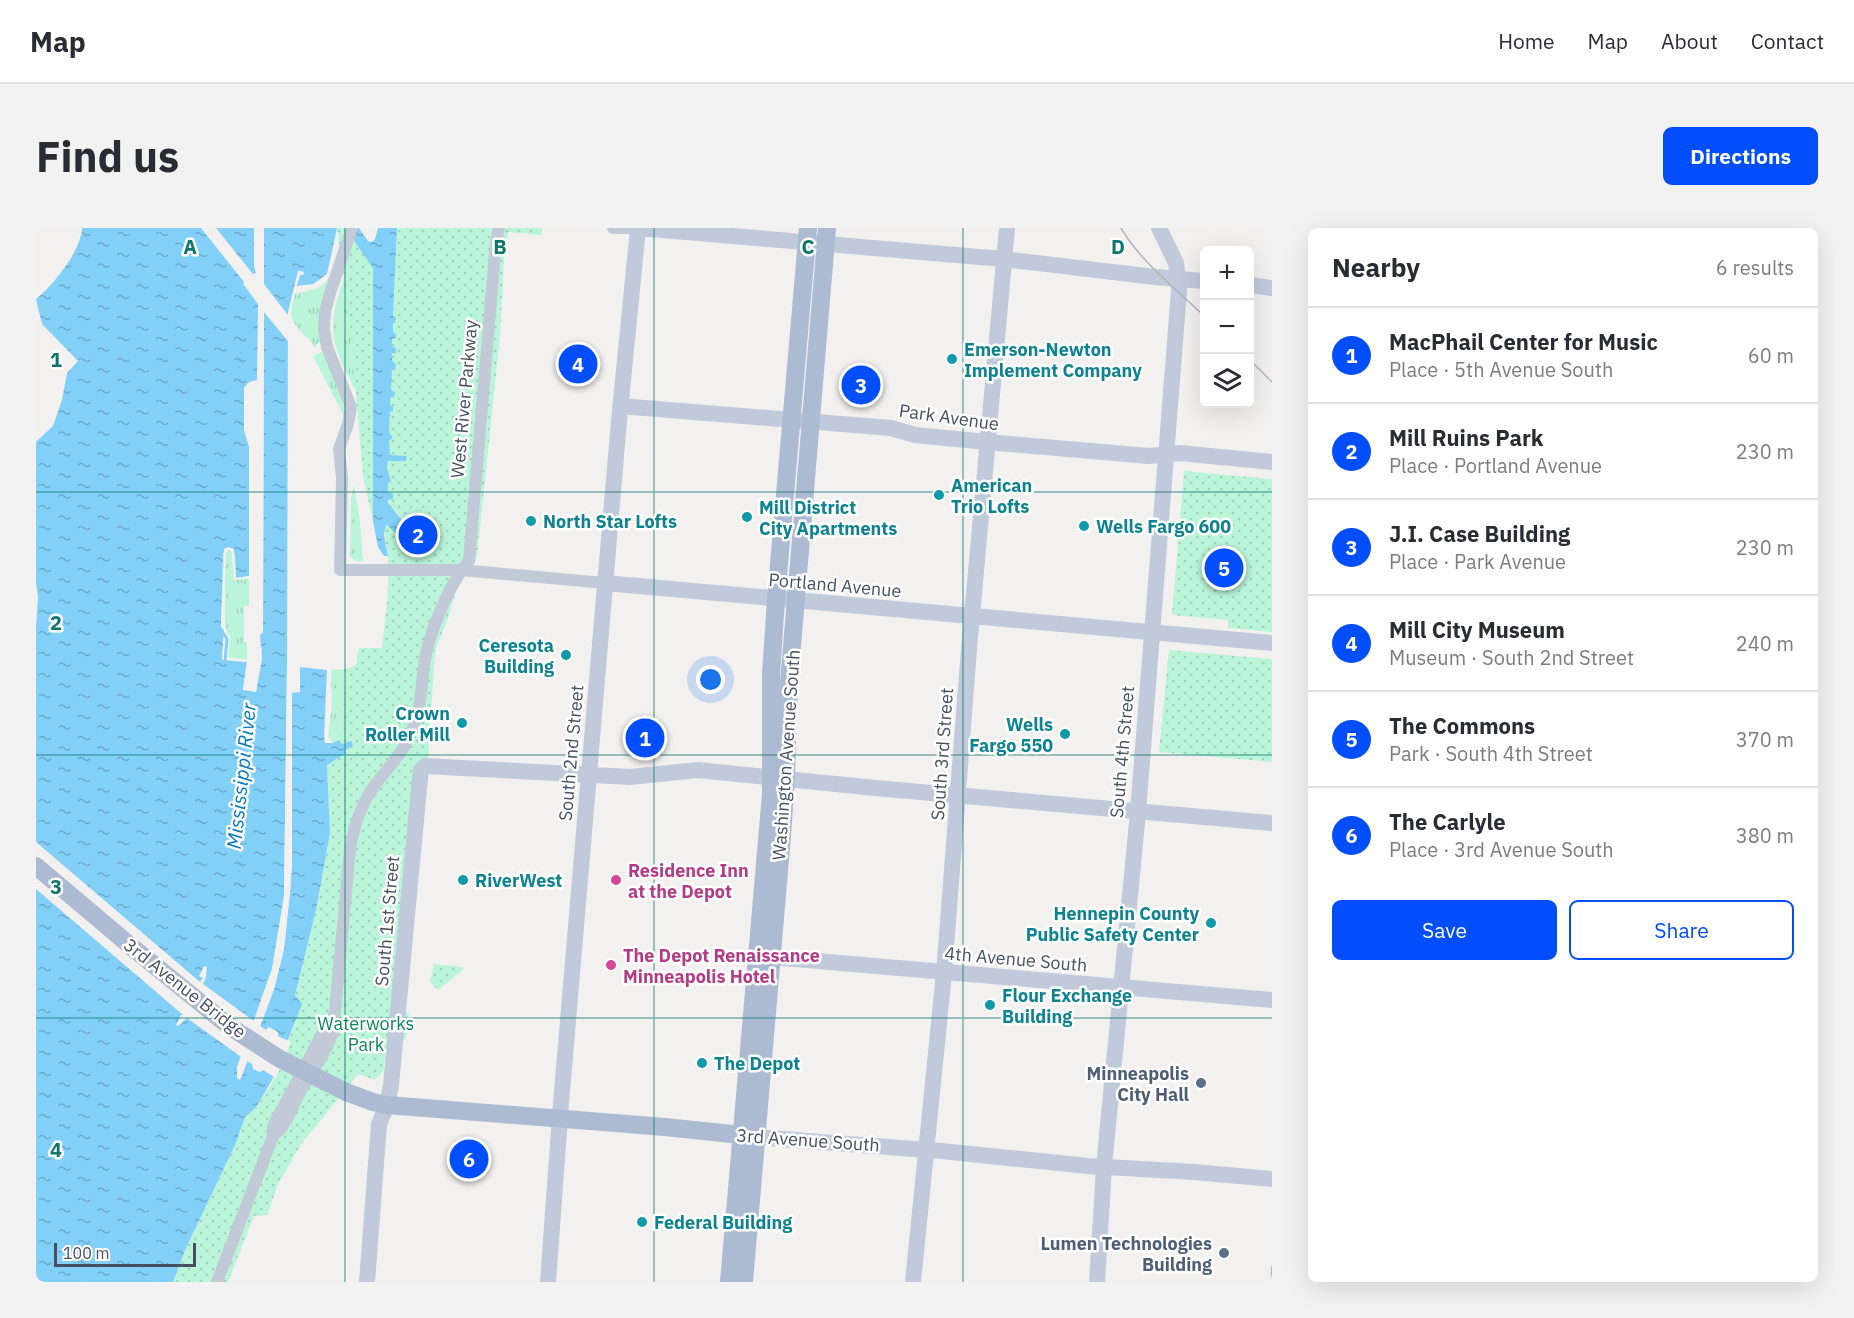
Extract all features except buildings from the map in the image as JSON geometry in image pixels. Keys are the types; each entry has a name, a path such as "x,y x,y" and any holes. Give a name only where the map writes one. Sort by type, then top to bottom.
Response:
{"main road":[{"name":"Washington Avenue South","path":"779,777 771,674 807,236"},
{"name":"Washington Avenue South","path":"744,1282 749,1136 779,777 787,721 826,237"},
{"name":"3rd Avenue Bridge","path":"36,866 229,1026 280,1059 346,1092"},
{"name":"3rd Avenue South","path":"346,1092 387,1105 561,1118 749,1136"},
{"name":"Washington Avenue South","path":"729,1282 749,1136"}],"street":[{"name":"West River Parkway","path":"217,1282 273,1136 281,1130 299,1094 326,1051 333,1032 350,849 356,819 376,783 402,752 411,733 419,713 428,643 461,570 469,561 496,241 499,228"},
{"path":"613,228 826,237 1200,281"},
{"name":"South 2nd Street","path":"548,1282 605,583 637,228"},
{"name":"South 3rd Street","path":"913,1282 944,973 972,617 1007,228"},
{"name":"South 4th Street","path":"1097,1282 1104,1167 1138,812 1179,279 1173,253 1160,228"},
{"name":"Portland Avenue","path":"350,231 330,293 325,312 324,329 327,347 351,407 351,417 339,448 342,478 340,570 461,570 1272,644"},
{"path":"1254,286 1272,288"},
{"name":"Park Avenue","path":"620,406 891,428 915,435 1149,456 1167,453 1272,462"},
{"name":"South 1st Street","path":"368,1282 379,1124 387,1105 396,1044 422,768 425,765 590,775"},
{"path":"590,775 630,777 698,770 1272,823"},
{"name":"4th Avenue South","path":"764,956 1272,1000"},
{"name":"3rd Avenue South","path":"749,1136 926,1149 1104,1167 1272,1179"}],"green space":[{"path":"337,228 345,228 373,267 373,521 363,476 351,334"},
{"name":"Waterworks Park","path":"397,228 542,228 542,235 509,232 505,242 500,335 477,557 457,588 435,651 428,758 392,1020 409,1012 406,1038 386,1053 383,1072 375,1080 358,1074 302,1143 278,1184 267,1215 254,1216 228,1282 173,1282 186,1248 235,1145 245,1117 257,1106 272,1083 302,1004 295,995 316,910 330,833 327,764 346,753 339,740 347,669 356,665 359,648 382,648 388,581 385,525 388,525 399,537 402,546 409,544 405,530 406,524 388,503 393,494 388,493 388,482 391,482 387,468 388,461 407,456 389,455 388,453 390,412 393,411 390,405 392,353 395,353 396,348 392,346 392,339 396,338 393,323 396,318 393,316"},
{"path":"353,253 358,395 338,354 333,328 335,306"},
{"path":"330,278 321,341 314,347 292,318 295,294 318,288"},
{"path":"321,352 324,354 343,400 344,416 313,356"},
{"path":"1184,471 1272,479 1272,632 1228,628 1228,620 1172,615"},
{"path":"354,486 363,561 355,561 350,557 351,499"},
{"path":"231,548 249,576 249,606 244,606 244,642 247,643 247,662 228,660 230,636 221,627 223,553"},
{"path":"1169,650 1272,659 1272,762 1159,752"},
{"path":"347,669 339,740 333,743 328,736 332,707 331,670"},
{"path":"434,964 463,967 463,970 438,990 430,982"}],"water":[{"name":"Mississippi River","path":"82,228 254,228 254,265 258,281 258,371 257,381 244,388 244,430 249,446 249,576 236,578 235,555 231,548 223,553 221,627 224,630 222,659 247,662 243,689 256,692 262,648 260,647 260,635 263,632 264,228 337,228 327,274 313,284 297,286 300,275 304,273 298,271 288,312 284,896 272,969 237,1067 241,1078 274,989 284,949 292,866 292,693 300,692 300,667 327,670 325,743 339,740 342,744 351,741 353,746 327,765 330,833 316,910 295,995 302,1004 272,1080 257,1106 245,1117 235,1145 186,1248 173,1282 36,1282 36,627 38,597 36,582 36,442 53,426 62,400 67,373 78,361 42,324 36,299 72,256 81,237"},
{"path":"345,228 359,228 368,241 372,242 378,228 397,228 393,316 396,318 393,323 393,332 396,338 392,339 392,346 396,348 396,353 392,353 392,361 396,364 395,370 392,369 391,390 395,392 394,397 390,398 393,411 390,412 389,433 392,439 389,440 390,455 407,456 406,461 388,461 387,468 391,482 388,483 388,492 393,494 393,499 388,500 388,503 406,525 409,544 402,546 399,537 386,524 384,535 388,556 384,556 378,547 373,521 373,268"}],"pier":[{"path":"201,228 216,228 253,274 256,273 254,228 257,228 257,265 261,279 261,228 264,228 264,284 291,319 291,345 264,312 263,632 260,635 262,659 256,692 243,690 247,662 222,660 224,630 221,627 224,549 228,547 234,549 236,578 249,576 249,446 244,430 244,388 249,382 257,380 258,304 243,284 244,282","holes":["261,373 260,631 257,635 259,658 254,688 246,687 249,660 225,657 226,553 231,551 234,580 250,579 252,577 252,446 247,430 247,389 250,385 260,383"]},
{"path":"290,665 290,691 292,690 291,884 284,949 274,989 260,1026 266,1030 269,1027 278,1032 278,1036 291,1042 276,1078 263,1070 260,1072 253,1069 252,1064 247,1061 240,1080 237,1078 237,1067 241,1057 187,1018 178,1026 176,1025 183,1015 36,889 36,842 200,982 203,978 199,976 204,966 207,967 203,984 254,1021 272,969 284,897 287,666"}],"waterway":[{"path":"224,634 227,639 225,660"}],"tram line":[{"path":"1121,228 1149,264 1200,312"},
{"path":"1254,364 1272,382"},
{"path":"1271,1282 1272,1266"}],"place":[{"name":"Emerson-Newton Implement Company","path":"952,359"},
{"name":"Mill City Museum","path":"578,364"},
{"name":"J.I. Case Building","path":"861,385"},
{"name":"American Trio Lofts","path":"939,495"},
{"name":"Mill District City Apartments","path":"747,517"},
{"name":"North Star Lofts","path":"531,521"},
{"name":"Wells Fargo 600","path":"1084,526"},
{"name":"Mill Ruins Park","path":"418,535"},
{"name":"The Commons","path":"1224,568"},
{"name":"Ceresota Building","path":"566,655"},
{"name":"Crown Roller Mill","path":"462,723"},
{"name":"Wells Fargo 550","path":"1065,734"},
{"name":"MacPhail Center for Music","path":"645,738"},
{"name":"RiverWest","path":"463,880"},
{"name":"Residence Inn at the Depot","path":"616,880"},
{"name":"Hennepin County Public Safety Center","path":"1211,923"},
{"name":"The Depot Renaissance Minneapolis Hotel","path":"611,965"},
{"name":"Flour Exchange Building","path":"990,1005"},
{"name":"The Depot","path":"702,1063"},
{"name":"Minneapolis City Hall","path":"1201,1083"},
{"name":"The Carlyle","path":"469,1159"},
{"name":"Federal Building","path":"642,1222"},
{"name":"Lumen Technologies Building","path":"1224,1253"}]}
